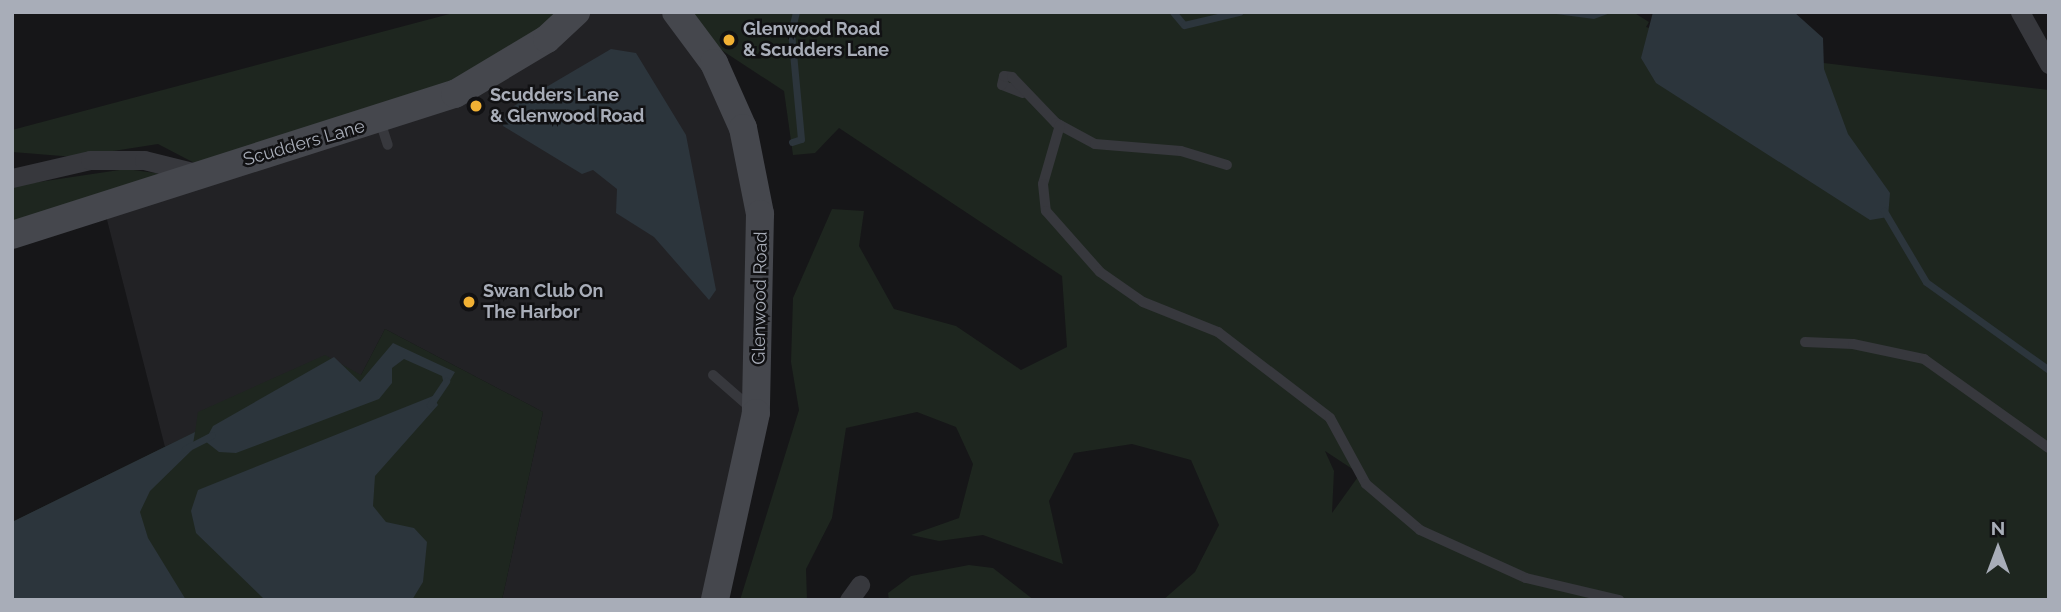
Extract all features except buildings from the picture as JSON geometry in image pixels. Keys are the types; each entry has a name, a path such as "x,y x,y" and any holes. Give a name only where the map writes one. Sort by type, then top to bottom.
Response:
{"main road":[{"name":"Scudders Lane","path":"12,235 196,173 384,133 488,77 576,12"},
{"name":"Glenwood Road","path":"676,12 714,63 752,162 761,228 756,413 715,600"}],"street":[{"path":"2020,12 2049,64"},
{"path":"12,177 90,160 144,160 196,173"}],"lane":[{"path":"1023,93 1060,125 1113,149 1181,151 1227,165"},
{"path":"1060,125 1043,184 1046,211 1100,272 1143,302 1217,332 1330,418 1366,484 1420,530 1526,578 1619,600"},
{"path":"1805,342 1853,344 1924,359 2049,448"},
{"path":"713,375 756,413"}],"shaded area":[{"path":"457,12 576,12 488,77 12,235 12,186 126,169 178,176 204,168 158,144 75,157 12,152 12,130"},
{"name":"Swan Club On The Harbor","path":"576,12 676,12 743,128 762,329 715,600 502,600 543,412 385,329 361,375 165,447 103,204"},
{"path":"676,12 1633,12 1649,22 1646,27 1732,52 2049,90 2049,600 1163,600 1195,572 1219,525 1191,460 1132,444 1074,453 1049,501 1063,564 983,535 939,541 911,535 959,518 973,464 956,427 917,412 846,428 832,518 806,569 807,600 740,600 799,410 791,362 793,298 832,209 864,211 859,246 894,309 956,326 1021,370 1067,347 1062,276 839,128 815,153 793,155 784,91 691,30","holes":["1325,451 1360,474 1332,513 1334,471"]},
{"path":"1541,12 1613,12 1594,19"},
{"path":"1653,12 1794,12 1823,38 1824,69 1848,134 1890,193 1888,217 1870,220 1656,83 1641,58"},
{"path":"611,49 636,53 686,135 716,290 709,300 654,237 616,213 617,189 593,170 582,174 503,126 507,110"},
{"path":"385,329 543,412 502,600 12,600 12,522 195,432 198,412 325,355 361,375"},
{"path":"393,343 455,372 445,389 442,376 404,359 392,368 392,383 379,399 236,453 219,452 205,441 213,426 334,357 360,382"},
{"path":"433,396 438,405 375,476 373,506 386,522 414,528 427,542 423,582 412,600 265,600 196,533 191,511 198,490"},
{"path":"195,432 192,450 150,491 140,512 148,538 186,600 12,600 12,522"},
{"path":"969,565 993,568 1034,600 889,600 888,593 911,576"}],"waterway":[{"path":"792,142 801,139 791,32 796,12"},
{"path":"1173,12 1184,25 1239,12"},
{"path":"1884,211 1926,282 2049,370"},
{"path":"430,405 446,381"},
{"path":"185,449 212,435"}],"place":[{"name":"Glenwood Road & Scudders Lane","path":"729,40"},
{"name":"Scudders Lane & Glenwood Road","path":"476,106"},
{"name":"Swan Club On The Harbor","path":"469,302"}]}
